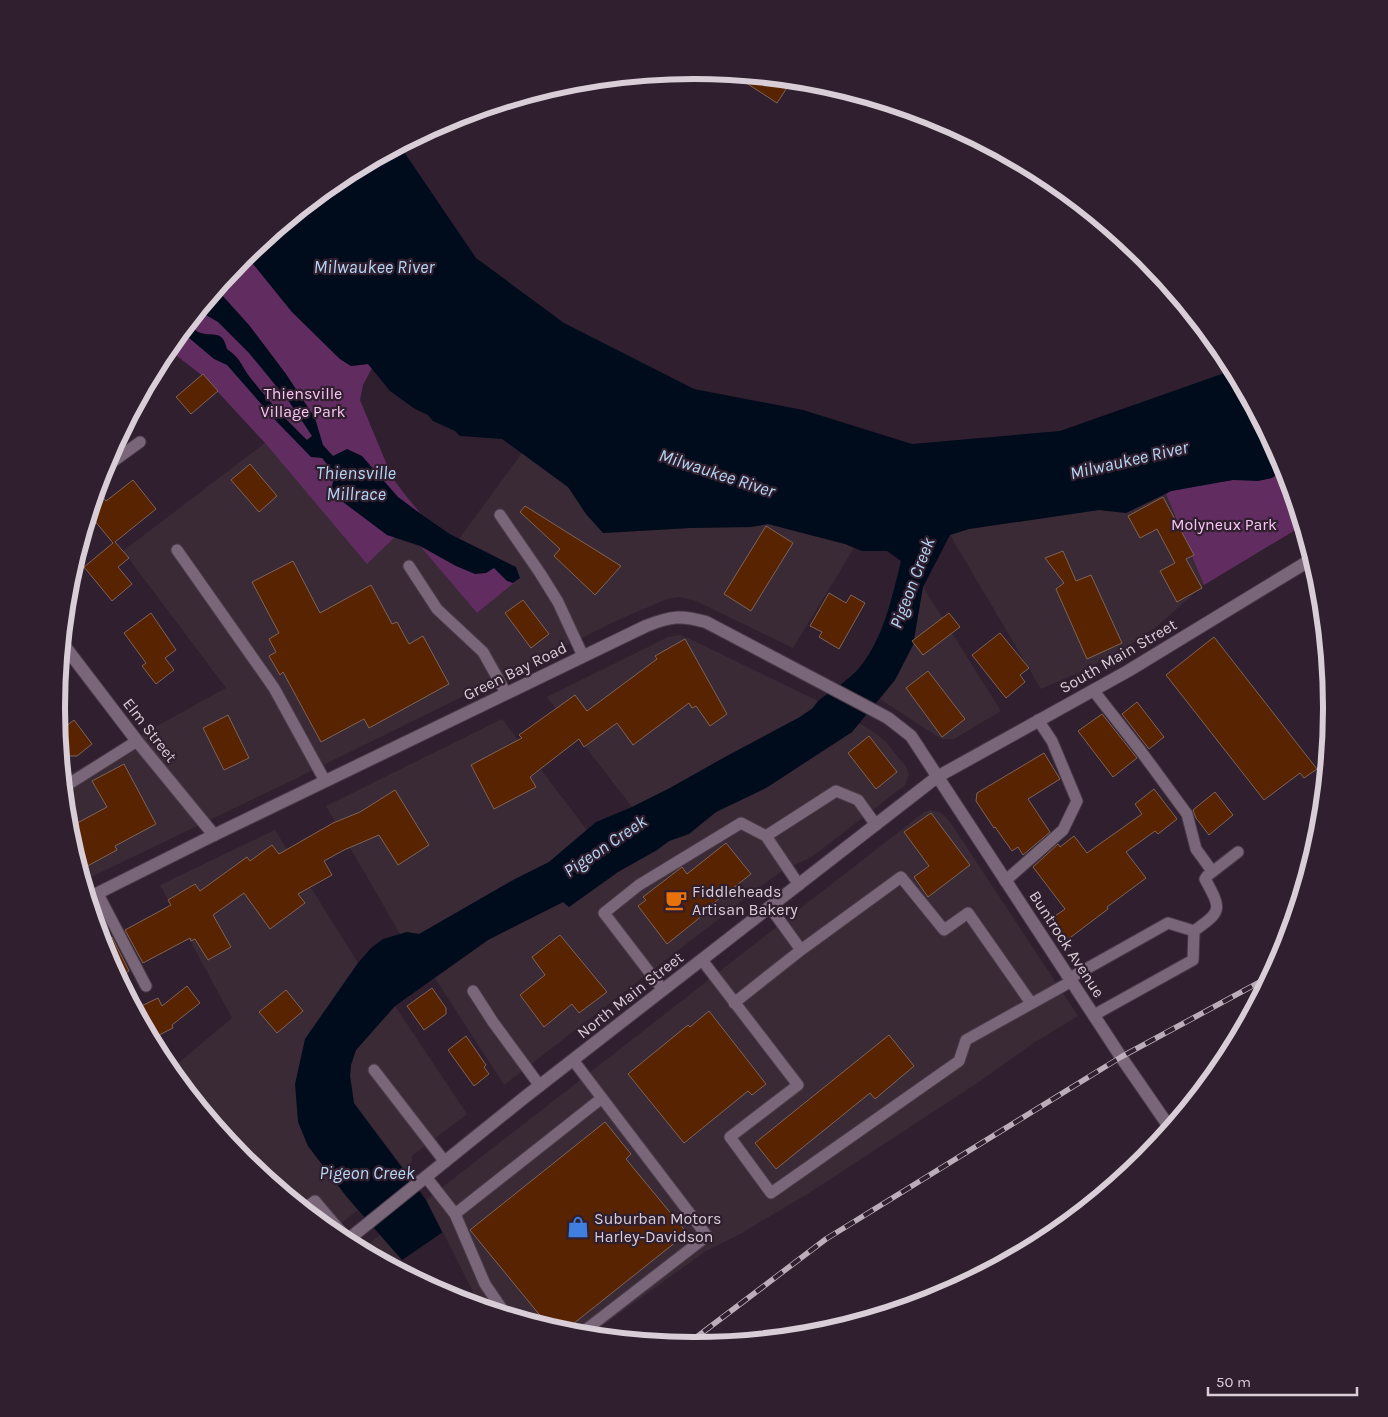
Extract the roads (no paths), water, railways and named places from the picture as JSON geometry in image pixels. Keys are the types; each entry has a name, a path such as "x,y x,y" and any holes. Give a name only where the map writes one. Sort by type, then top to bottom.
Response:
{"street":[{"name":"South Main Street","path":"937,777 1128,671 1306,563"},
{"name":"Green Bay Road","path":"93,896 506,693 653,623 672,616 682,616 706,622 888,718 911,736 937,777"},
{"name":"Elm Street","path":"68,650 214,835"},
{"name":"North Main Street","path":"353,1236 573,1060 937,777"},
{"name":"Buntrock Avenue","path":"937,777 1167,1123"}],"lane":[{"path":"117,458 140,442"},
{"path":"500,515 558,602 583,656"},
{"path":"177,550 274,688 325,781"},
{"path":"409,566 437,609 483,652 506,693"},
{"path":"1093,690 1187,814 1196,849 1212,871"},
{"path":"1005,881 1063,830 1077,801 1052,741 1038,720"},
{"path":"69,784 137,740"},
{"path":"766,836 836,791 858,800 876,825"},
{"path":"664,990 604,913 639,885 741,823 766,836 799,885"},
{"path":"1194,931 1213,917 1217,911 1217,900 1205,879 1212,871 1238,852"},
{"path":"734,1003 801,950 901,877 944,930 968,913 1032,1002"},
{"path":"94,898 146,986"},
{"path":"770,907 801,950"},
{"path":"702,960 798,1085 730,1137 771,1193 959,1061 966,1040 1168,923 1194,931"},
{"path":"1094,1015 1193,960 1194,931"},
{"path":"473,991 493,1022 540,1086"},
{"path":"573,1060 707,1236 588,1328"},
{"path":"374,1070 445,1162"},
{"path":"454,1214 602,1098"},
{"path":"426,1177 454,1214 485,1284 500,1307"},
{"path":"308,1206 315,1200 333,1223"}],"water":[{"name":"Milwaukee River","path":"403,151 476,258 564,323 694,389 803,410 912,444 1060,431 1226,373 1258,430 1277,474 1272,478 1258,481 1233,480 1171,491 1126,513 1099,510 969,529 950,535 923,587 913,645 895,680 852,732 766,788 716,812 689,834 669,841 618,872 569,907 563,902 488,940 395,1006 356,1050 350,1076 354,1103 426,1200 475,1298 453,1290 406,1267 402,1260 346,1196 308,1146 298,1122 295,1084 305,1039 358,963 371,948 383,939 407,932 419,934 515,879 549,862 596,822 670,788 800,717 813,708 818,701 856,672 868,655 886,616 901,561 887,551 862,551 845,544 768,524 751,527 603,533 586,514 568,487 502,439 460,436 455,431 433,421 428,415 415,409 390,391 368,364 351,366 340,359 292,312 251,262 311,209"},
{"name":"Thiensville Millrace","path":"221,294 249,325 286,374 315,418 323,445 333,456 347,449 362,456 398,497 450,534 516,567 520,578 513,583 507,581 494,568 486,573 475,574 456,566 420,546 387,535 343,502 331,490 335,474 322,458 311,457 277,422 227,365 214,359 187,337 193,329 203,334 220,336 225,342 227,349 237,358 269,401 307,440 312,436 290,403 249,353 218,322 205,314"}],"railway":[{"path":"695,1338 826,1239 1121,1057 1260,982"}],"place":[{"name":"Fiddleheads Artisan Bakery","path":"676,900"},
{"name":"Suburban Motors Harley-Davidson","path":"578,1227"}],"park label":[{"name":"Thiensville Village Park","path":"303,402"},
{"name":"Molyneux Park","path":"1224,524"}],"water label":[{"name":"Pigeon Creek","path":"912,583"},
{"name":"Pigeon Creek","path":"605,846"},
{"name":"Pigeon Creek","path":"367,1173"}]}
